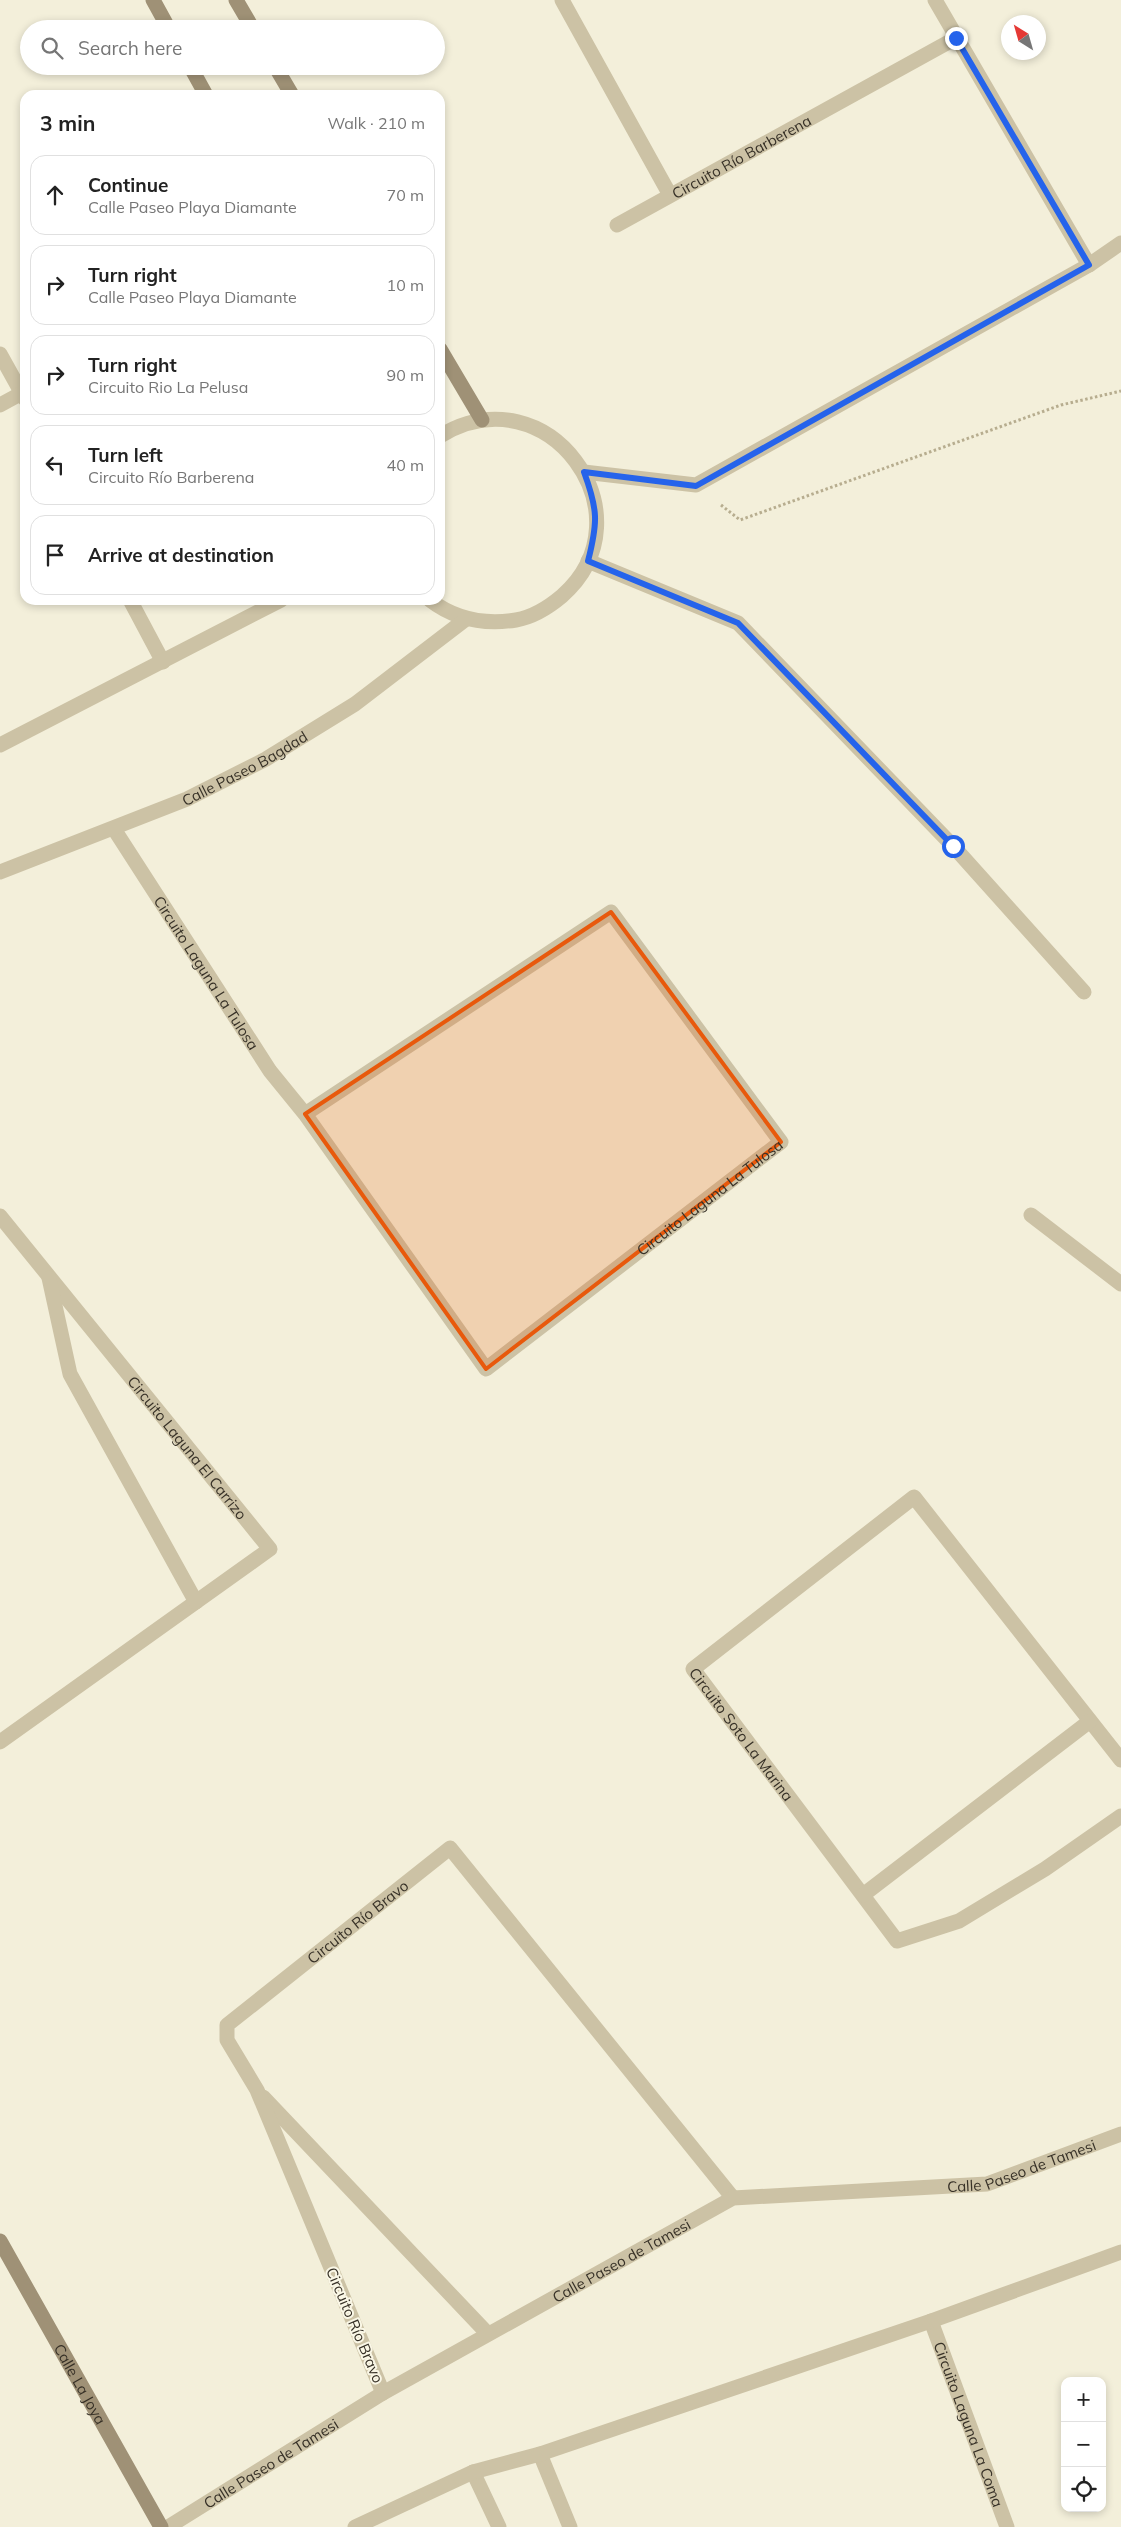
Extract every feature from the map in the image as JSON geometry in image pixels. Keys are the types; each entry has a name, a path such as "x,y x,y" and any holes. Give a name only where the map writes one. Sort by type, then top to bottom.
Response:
{"street":[{"path":"153,0 164,20"},
{"path":"236,0 248,20"},
{"name":"Circuito Río Barberena","path":"562,0 670,195 956,38"},
{"path":"935,0 1089,265"},
{"path":"195,75 203,90"},
{"path":"280,75 289,90"},
{"path":"617,226 670,195"},
{"path":"584,472 696,486 1089,265 1121,243"},
{"path":"0,354 20,391"},
{"path":"445,357 482,420"},
{"path":"0,405 20,397"},
{"path":"438,605 466,620 496,623 524,618 551,606 572,586 588,561 596,532 595,501 584,472 566,448 542,430 512,420 482,420 454,428 445,433"},
{"path":"588,561 738,623 953,846 1084,992"},
{"path":"133,605 163,662"},
{"path":"0,745 271,605"},
{"name":"Calle Paseo Bagdad","path":"0,872 187,799 266,759 355,704 466,620"},
{"name":"Circuito Laguna La Tulosa","path":"114,828 270,1071 305,1114 486,1369 781,1142 611,912 305,1114"},
{"path":"1031,1215 1120,1280"},
{"name":"Circuito Laguna El Carrizo","path":"0,1216 270,1548 0,1742"},
{"name":"Circuito Laguna El Carrizo","path":"48,1274 70,1374 196,1602"},
{"name":"Circuito Soto La Marina","path":"1121,1760 914,1497 693,1669 897,1941 960,1921 1045,1869 1121,1816"},
{"path":"863,1895 1090,1721"},
{"name":"Circuito Río Bravo","path":"383,2393 257,2090 227,2040 227,2025 450,1848 733,2198"},
{"path":"257,2090 488,2334"},
{"name":"Calle Paseo de Tamesi","path":"168,2527 383,2393 733,2198 987,2184 1121,2134"},
{"name":"Calle La Joya","path":"0,2241 161,2527"},
{"path":"354,2527 473,2472 540,2454 932,2321 1121,2252"},
{"name":"Circuito Laguna La Coma","path":"932,2321 1007,2527"},
{"path":"540,2454 570,2527"},
{"path":"473,2472 499,2527"}],"path":[{"path":"696,486 740,520 1061,405 1121,390"}],"highlighted area":[{"path":"611,912 781,1142 486,1369 305,1114"}],"route":[{"path":"953,846 738,623 588,561 596,532 595,501 584,472 696,486 1089,265 956,38"}]}
